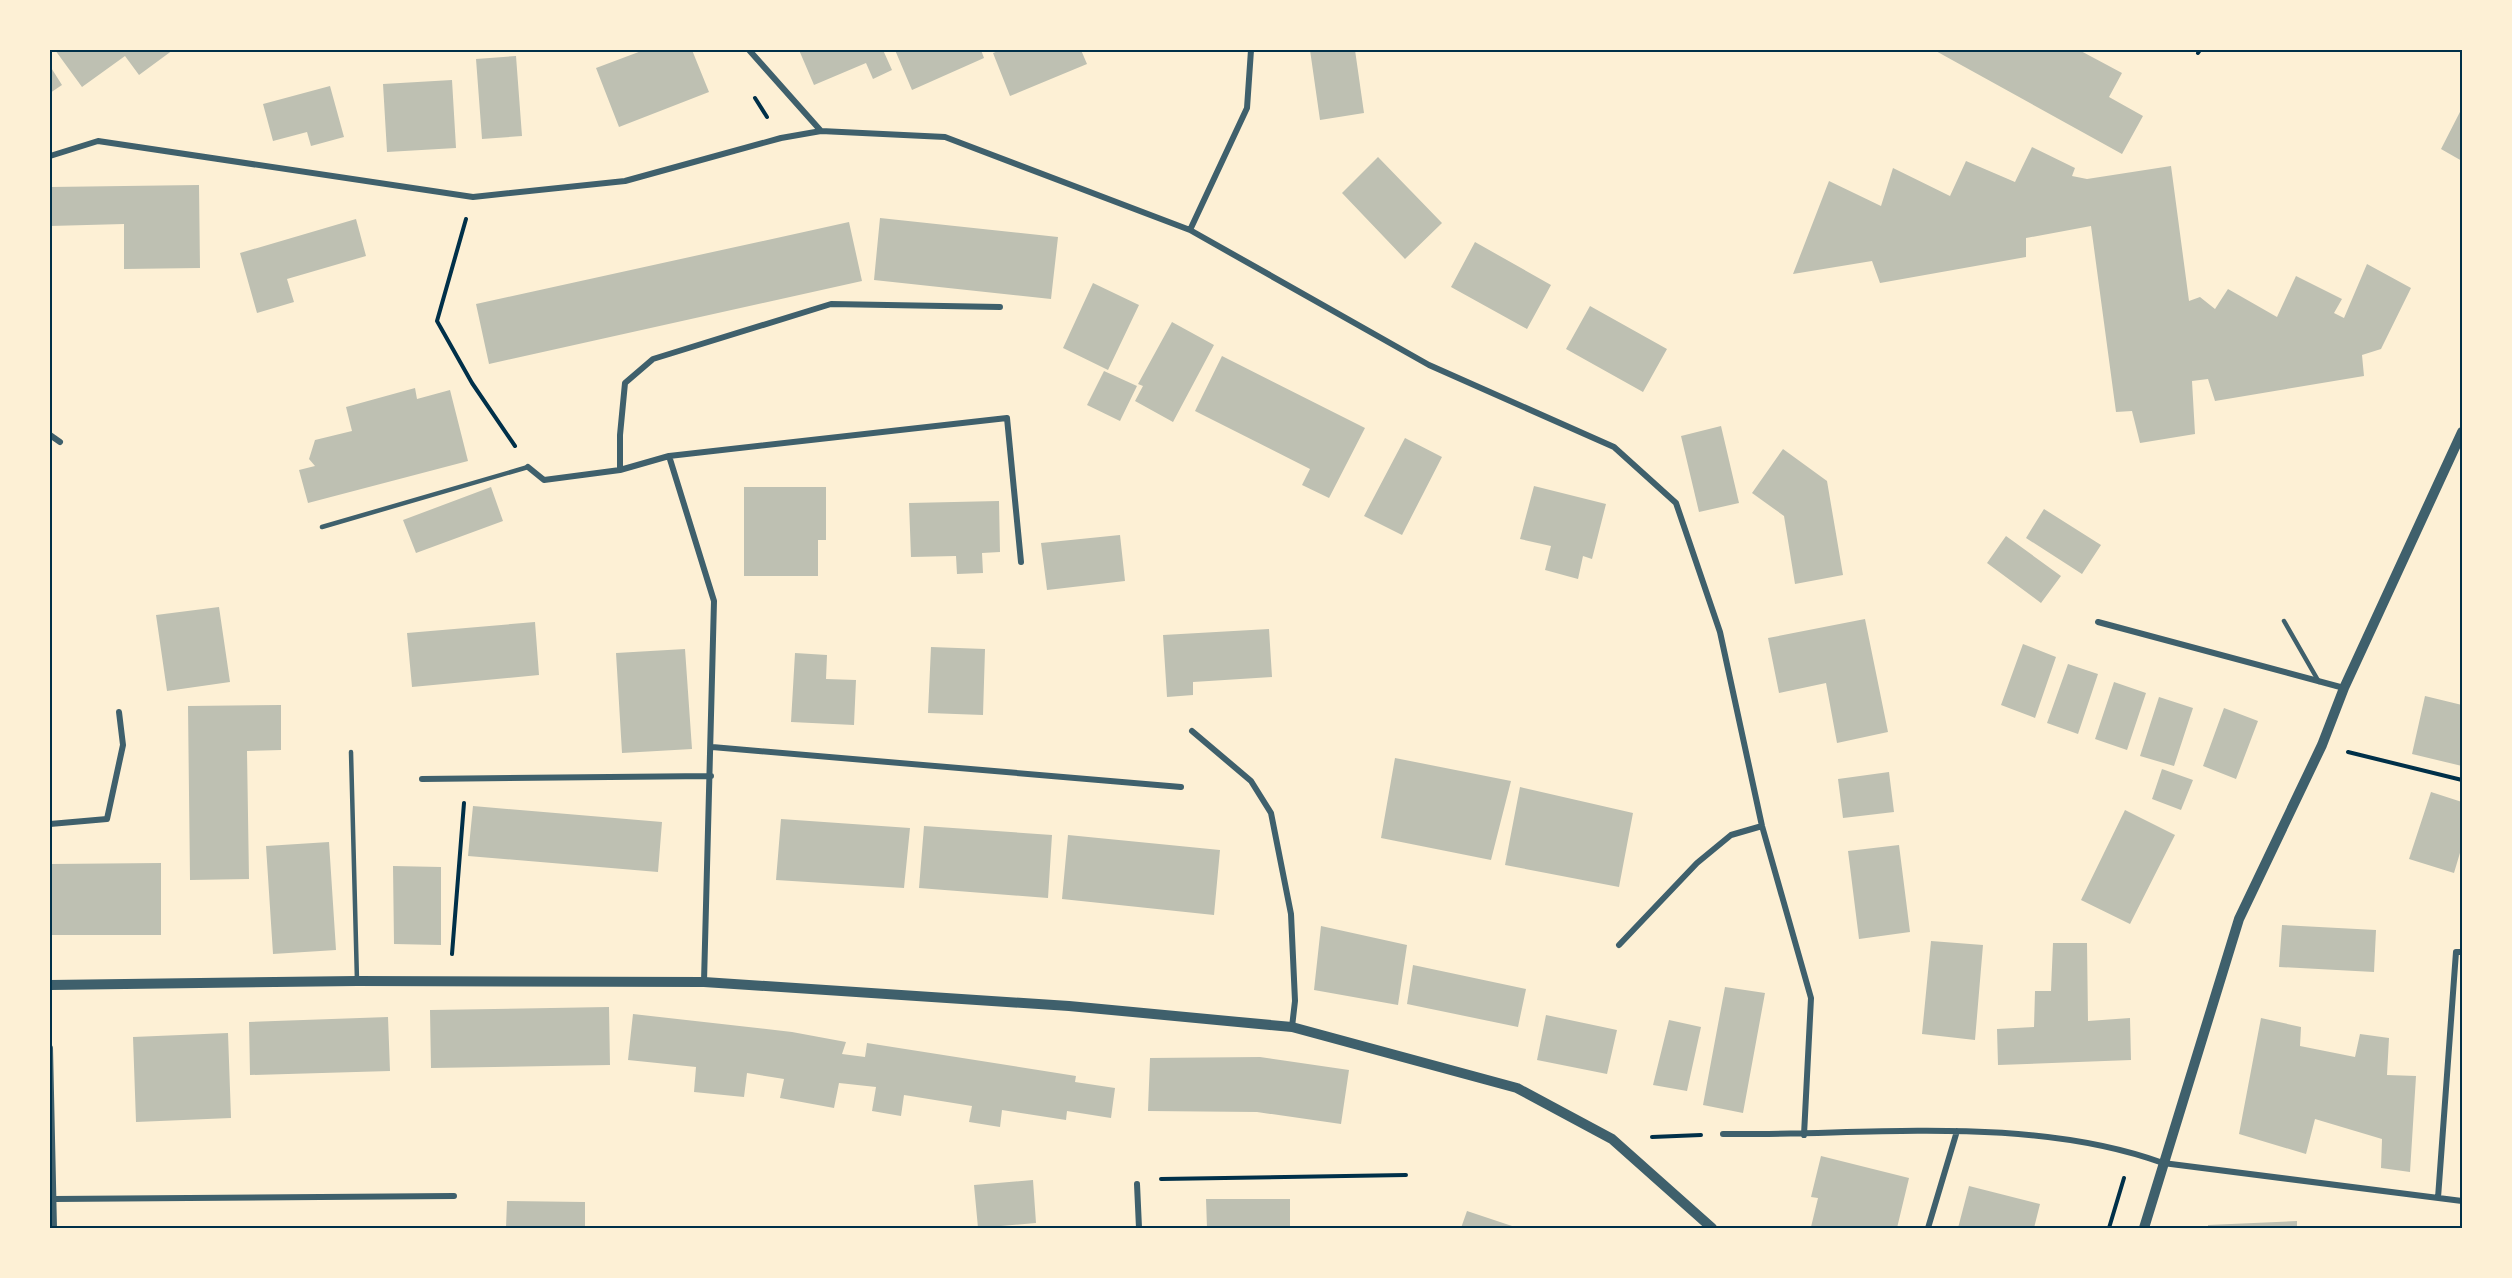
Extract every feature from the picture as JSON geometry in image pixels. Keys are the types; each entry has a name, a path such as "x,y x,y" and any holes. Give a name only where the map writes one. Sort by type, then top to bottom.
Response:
{"street":[{"path":"749,50 821,131"},
{"path":"1190,230 1246,108 1251,50"},
{"path":"50,156 98,141 473,197 625,181 781,138 821,131 945,137 1190,230 1429,366 1614,447 1676,503 1720,632 1762,826 1811,998 1804,1135"},
{"path":"620,470 620,435 625,383 653,359 831,304 1000,307"},
{"path":"528,467 544,480 620,470 669,456 1007,418 1021,562"},
{"path":"2144,1228 2239,919 2322,745 2344,688 2463,432"},
{"path":"50,435 60,442"},
{"path":"669,456 714,601 712,747 704,982"},
{"path":"2098,622 2344,688"},
{"path":"50,824 107,819 123,745 119,712"},
{"path":"1192,731 1251,782 1271,813 1291,914 1295,1001 1292,1027"},
{"path":"712,747 1181,787"},
{"path":"422,779 711,776"},
{"path":"1619,945 1697,863 1731,835 1762,826"},
{"path":"2438,1198 2457,952 2463,952"},
{"path":"50,985 357,981 704,982 1069,1006 1292,1027 1517,1088 1612,1139 1712,1228"},
{"path":"50,1048 54,1228"},
{"path":"1928,1228 1957,1131"},
{"path":"1723,1134 1804,1135 1957,1131 2061,1137 2132,1152 2163,1162 2463,1201"},
{"path":"1137,1184 1138,1228"},
{"path":"54,1199 454,1196"}],"lane":[{"path":"322,527 528,467"},
{"path":"2284,621 2319,682"},
{"path":"351,752 357,981"}],"path":[{"path":"473,197 437,321 472,383 528,467"},
{"path":"2322,745 2463,780"},
{"path":"450,982 465,778"},
{"path":"1612,1139 1723,1134"},
{"path":"2109,1228 2132,1152"},
{"path":"1164,1178 1406,1175"}],"building":[{"path":"55,50 173,50 139,75 125,56 82,87"},
{"path":"644,50 692,50 709,92 619,127 596,68"},
{"path":"799,50 883,50 892,70 873,79 866,63 814,85"},
{"path":"895,50 981,50 984,58 912,90"},
{"path":"1001,50 1081,50 1087,64 1010,96 993,53"},
{"path":"1310,50 1355,50 1364,113 1320,120"},
{"path":"1934,50 2079,50 2122,73 2109,97 2143,116 2122,154"},
{"path":"516,56 522,136 482,139 476,59"},
{"path":"50,66 62,85 50,93"},
{"path":"452,80 456,148 387,152 383,84"},
{"path":"330,86 344,137 311,146 307,132 273,141 263,104"},
{"path":"2462,108 2462,161 2441,149"},
{"path":"2032,147 2075,168 2072,176 2087,179 2171,166 2189,301 2200,297 2215,309 2228,289 2277,317 2296,276 2342,299 2334,313 2344,318 2367,264 2411,288 2381,349 2362,355 2364,376 2215,401 2208,379 2192,381 2195,434 2140,443 2132,411 2116,412 2091,226 2026,238 2026,257 1880,283 1872,261 1793,274 1829,181 1881,206 1893,168 1950,196 1966,161 2015,182"},
{"path":"1378,157 1442,223 1405,259 1342,193"},
{"path":"199,185 200,268 124,269 124,224 50,226 50,187"},
{"path":"880,218 1058,237 1051,299 874,280"},
{"path":"356,219 366,256 287,279 294,302 257,313 240,253"},
{"path":"849,222 862,281 489,364 476,304"},
{"path":"1475,242 1551,285 1527,329 1451,287"},
{"path":"1093,283 1139,305 1108,370 1063,348"},
{"path":"1590,306 1667,349 1643,392 1566,349"},
{"path":"1172,322 1214,345 1173,422 1135,401 1143,386 1138,384"},
{"path":"1222,356 1365,428 1329,498 1302,485 1310,469 1195,411"},
{"path":"1104,371 1137,386 1120,421 1087,405"},
{"path":"415,388 417,399 450,390 468,461 308,503 299,470 315,466 309,459 315,440 352,431 346,407"},
{"path":"1721,426 1739,503 1699,512 1681,436"},
{"path":"1405,438 1442,457 1402,535 1364,516"},
{"path":"1783,449 1827,481 1843,575 1795,584 1784,516 1752,493"},
{"path":"1534,486 1606,504 1592,559 1583,556 1578,579 1545,570 1551,546 1520,539"},
{"path":"491,487 503,521 416,553 403,520"},
{"path":"744,487 826,487 826,540 818,540 818,576 744,576"},
{"path":"999,501 1000,552 982,553 983,573 957,574 956,556 911,557 909,503"},
{"path":"2044,509 2101,545 2082,574 2026,538"},
{"path":"1120,535 1125,581 1047,590 1041,543"},
{"path":"2006,536 2061,576 2041,603 1987,563"},
{"path":"219,607 230,682 167,691 156,615"},
{"path":"1865,619 1888,732 1837,743 1826,683 1779,693 1768,638"},
{"path":"535,622 539,675 412,687 407,633"},
{"path":"1269,629 1272,677 1193,682 1193,695 1167,697 1163,635"},
{"path":"2023,644 2056,657 2035,718 2001,705"},
{"path":"931,647 985,649 983,715 928,713"},
{"path":"685,649 692,749 622,753 616,653"},
{"path":"795,653 827,655 826,679 856,680 854,725 791,722"},
{"path":"2068,664 2098,674 2078,734 2047,723"},
{"path":"2114,682 2146,693 2127,750 2095,739"},
{"path":"2425,696 2462,705 2462,766 2412,754"},
{"path":"2159,697 2193,708 2174,766 2140,756"},
{"path":"281,705 281,750 247,751 249,879 190,880 188,706"},
{"path":"2224,708 2258,721 2236,779 2203,766"},
{"path":"1395,758 1511,781 1491,860 1381,838"},
{"path":"2162,769 2193,780 2181,810 2152,799"},
{"path":"1889,772 1894,812 1843,818 1838,779"},
{"path":"1520,787 1633,813 1619,887 1505,865"},
{"path":"2431,792 2462,802 2462,846 2454,873 2409,859"},
{"path":"473,806 662,822 658,872 468,856"},
{"path":"2125,810 2175,835 2130,924 2081,900"},
{"path":"781,819 910,828 904,888 776,880"},
{"path":"924,826 1052,835 1048,898 919,888"},
{"path":"1068,835 1220,850 1214,915 1062,899"},
{"path":"329,842 336,950 273,954 266,846"},
{"path":"1899,845 1910,932 1859,939 1848,851"},
{"path":"161,863 161,935 50,935 50,864"},
{"path":"393,866 441,867 441,945 394,944"},
{"path":"2282,925 2376,930 2374,972 2279,967"},
{"path":"1321,926 1407,945 1398,1005 1314,990"},
{"path":"1931,941 1983,945 1975,1040 1922,1034"},
{"path":"2053,943 2087,943 2088,1021 2130,1018 2131,1060 1998,1065 1997,1029 2034,1027 2035,991 2051,991"},
{"path":"1413,965 1526,989 1518,1027 1407,1004"},
{"path":"1725,987 1765,993 1743,1113 1703,1105"},
{"path":"609,1007 610,1065 431,1068 430,1010"},
{"path":"633,1014 792,1032 846,1042 842,1054 865,1057 867,1043 1076,1076 1075,1082 1115,1088 1111,1118 1067,1111 1066,1120 1002,1110 1000,1127 969,1122 972,1106 904,1095 901,1116 872,1111 876,1087 839,1083 834,1108 780,1098 784,1079 747,1073 744,1097 694,1092 696,1067 628,1060"},
{"path":"1546,1015 1617,1030 1607,1074 1537,1060"},
{"path":"388,1017 390,1071 250,1075 249,1022"},
{"path":"2261,1018 2301,1027 2300,1046 2355,1057 2360,1034 2389,1038 2387,1075 2416,1076 2410,1172 2381,1168 2382,1139 2315,1119 2306,1154 2239,1134"},
{"path":"1669,1020 1701,1027 1687,1091 1653,1085"},
{"path":"228,1033 231,1118 136,1122 133,1037"},
{"path":"1260,1057 1349,1070 1341,1124 1257,1112 1148,1111 1150,1058"},
{"path":"1821,1156 1909,1178 1897,1228 1811,1227 1818,1198 1811,1197"},
{"path":"1033,1180 1036,1223 978,1228 974,1185"},
{"path":"1969,1186 2040,1204 2034,1228 1958,1228"},
{"path":"1206,1199 1290,1199 1290,1228 1207,1228"},
{"path":"507,1201 585,1202 585,1228 506,1228"},
{"path":"1467,1211 1518,1228 1461,1228"},
{"path":"2297,1221 2297,1228 2208,1228 2208,1225"}]}
